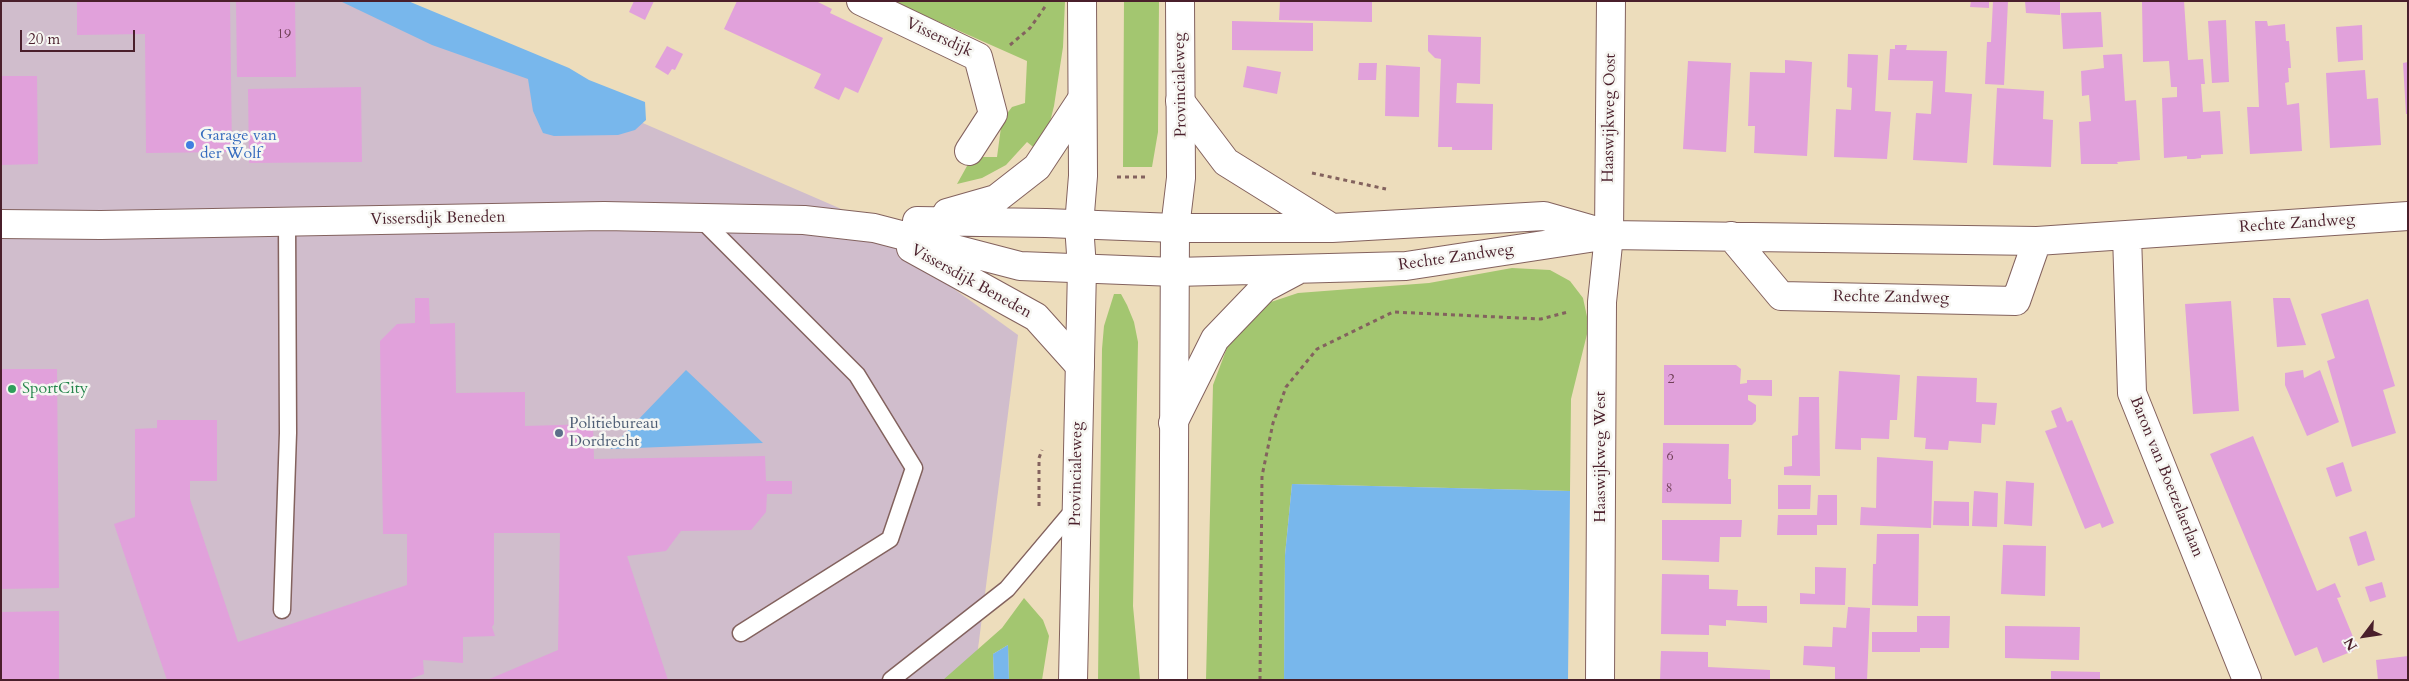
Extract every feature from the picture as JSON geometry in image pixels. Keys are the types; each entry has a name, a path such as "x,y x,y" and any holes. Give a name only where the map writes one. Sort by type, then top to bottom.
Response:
{"street":[{"name":"Vissersdijk","path":"861,1 978,57 993,114 969,151"},
{"name":"Provincialeweg","path":"1073,680 1082,268 1079,225 1083,176 1082,1"},
{"name":"Provincialeweg","path":"1173,680 1175,228 1181,178 1180,1"},
{"name":"Haaswijkweg Oost","path":"1608,235 1611,1"},
{"name":"Vissersdijk Beneden","path":"874,228 917,221 996,199 1037,167 1082,99"},
{"path":"1180,101 1226,162 1332,228"},
{"name":"Vissersdijk Beneden","path":"1,224 101,225 604,216 804,220 874,228 1020,266 1082,268"},
{"name":"Rechte Zandweg","path":"1175,228 1332,228 1544,216 1608,235"},
{"name":"Rechte Zandweg","path":"1175,272 1406,266 1608,235 2037,240 2408,216"},
{"name":"Vissersdijk Beneden","path":"917,221 1079,225"},
{"path":"1079,225 1175,228"},
{"name":"Vissersdijk Beneden","path":"874,228 1036,317 1080,366"},
{"name":"Haaswijkweg West","path":"1600,680 1602,302 1608,235"},
{"name":"Baron van Boetzelaerlaan","path":"2127,235 2132,393 2247,680"},
{"name":"Rechte Zandweg","path":"1731,236 1781,296 2006,300 2016,300 2037,240"},
{"path":"1082,268 1175,272"},
{"name":"Rechte Zandweg","path":"1173,423 1215,340 1264,288 1302,268"}],"lane":[{"path":"701,219 857,375 914,468 890,539 741,633"},
{"path":"282,610 288,433 287,222"},
{"path":"891,680 1007,589 1077,506"}],"path":[{"path":"981,66 1030,28 1048,1"},
{"path":"1304,172 1390,190"},
{"path":"1260,680 1262,476 1273,423 1286,387 1317,349 1393,312 1541,319 1602,302"}],"shaded area":[{"path":"1,1 361,1 846,211 1018,335 974,680 1,680"}],"green space":[{"path":"892,1 1065,1 1063,47 1054,106 1048,130 1037,150 1027,142 1006,165 982,178 957,184 972,157 997,157 1002,120 1012,107 1025,103 1027,61"},
{"path":"1124,1 1159,1 1158,132 1152,167 1123,167"},
{"path":"1512,268 1550,270 1570,281 1583,298 1589,326 1571,399 1570,491 1292,484 1285,555 1284,680 1206,680 1213,385 1228,345 1265,304 1298,293 1429,283"},
{"path":"1114,294 1121,294 1127,305 1134,322 1138,342 1133,606 1140,680 1098,680 1102,349 1104,326"},
{"path":"1024,598 1043,620 1049,636 1042,680 1009,680 1008,645 993,654 994,680 943,680 1002,628"}],"water":[{"path":"340,1 408,1 569,68 589,80 645,102 646,120 635,130 618,135 554,136 543,133 533,111 528,79 432,45"},
{"path":"686,370 763,443 610,449"},
{"path":"1292,484 1570,491 1568,680 1284,680 1285,555"},
{"path":"1008,645 1009,680 994,680 993,654"}],"building":[{"path":"77,1 230,1 232,152 146,153 145,34 77,35"},
{"path":"236,1 295,1 296,77 237,77"},
{"path":"634,1 654,1 645,20 629,12"},
{"path":"737,1 816,1 832,9 830,13 883,38 858,93 845,87 839,100 814,88 821,74 724,29"},
{"path":"1280,1 1372,1 1372,22 1279,20"},
{"path":"1971,1 1989,1 1989,8 1970,7"},
{"path":"1993,1 2008,1 2004,85 1985,84 1987,42 1991,42"},
{"path":"2025,1 2060,1 2060,15 2026,13"},
{"path":"2142,1 2184,1 2188,60 2203,59 2205,84 2201,84 2203,112 2220,111 2223,154 2201,155 2201,158 2194,159 2187,159 2187,156 2164,158 2162,98 2177,97 2177,87 2171,87 2169,61 2143,62"},
{"path":"2101,12 2103,47 2063,49 2061,13"},
{"path":"2226,20 2229,82 2212,83 2208,21"},
{"path":"1232,21 1313,23 1313,51 1232,50"},
{"path":"2255,21 2267,21 2268,26 2285,24 2286,41 2289,41 2291,68 2288,68 2289,82 2285,83 2287,105 2299,103 2302,151 2250,154 2247,107 2259,107"},
{"path":"2362,25 2363,60 2338,62 2336,27"},
{"path":"1428,35 1481,37 1480,84 1457,83 1456,103 1493,104 1492,150 1452,150 1452,147 1438,147 1441,59 1435,58 1428,51"},
{"path":"1895,45 1907,45 1906,50 1947,51 1945,92 1972,94 1967,163 1913,160 1916,113 1931,114 1933,81 1888,80 1890,49 1895,49"},
{"path":"667,46 683,54 675,70 672,69 668,75 655,67"},
{"path":"1848,54 1878,55 1875,111 1891,112 1887,159 1834,157 1836,109 1851,110 1852,88 1847,87"},
{"path":"2122,54 2125,101 2136,100 2140,160 2117,162 2118,164 2081,164 2079,122 2091,121 2089,95 2082,96 2081,71 2104,68 2103,55"},
{"path":"1785,60 1812,62 1807,156 1754,153 1755,126 1748,126 1750,72 1785,73"},
{"path":"1688,61 1731,63 1726,152 1683,149"},
{"path":"2408,62 2408,114 2406,114 2403,63"},
{"path":"1359,63 1377,63 1376,80 1358,80"},
{"path":"1386,65 1420,67 1419,117 1385,116"},
{"path":"1247,66 1281,72 1277,94 1243,87"},
{"path":"2365,70 2367,99 2378,98 2381,145 2330,148 2326,73"},
{"path":"1,76 37,76 38,164 1,165"},
{"path":"361,87 362,162 249,163 248,89"},
{"path":"1997,88 2044,91 2043,119 2053,120 2051,167 1993,165"},
{"path":"415,298 429,298 430,324 455,323 456,393 525,392 525,426 593,424 594,459 765,456 766,481 792,481 792,494 767,494 766,512 751,530 681,531 666,551 627,556 668,680 487,680 558,650 560,533 494,533 494,624 492,627 495,636 463,637 463,663 423,660 424,674 407,680 167,680 114,524 135,517 135,429 157,428 157,420 217,420 217,481 190,481 190,499 238,642 407,585 407,534 383,534 380,341 397,324 415,323"},
{"path":"2273,298 2290,298 2306,345 2277,347"},
{"path":"2368,299 2395,386 2383,390 2396,433 2352,447 2327,361 2335,358 2321,314"},
{"path":"2231,301 2239,411 2193,414 2185,304"},
{"path":"1664,365 1736,365 1741,369 1740,384 1747,383 1747,380 1772,380 1772,396 1748,395 1748,400 1756,405 1756,421 1752,425 1664,425"},
{"path":"1,369 57,369 59,588 1,589"},
{"path":"2303,370 2304,378 2320,370 2339,422 2307,436 2285,385 2285,373"},
{"path":"1839,371 1900,375 1897,420 1890,420 1889,439 1861,438 1861,450 1835,449"},
{"path":"1917,376 1977,378 1976,402 1997,403 1995,425 1982,424 1981,443 1949,441 1948,450 1925,449 1926,438 1914,437"},
{"path":"1799,397 1819,397 1820,476 1784,475 1784,467 1792,466 1792,436 1798,435"},
{"path":"2061,407 2067,422 2072,420 2114,523 2102,528 2100,523 2085,529 2045,431 2057,427 2051,411"},
{"path":"2253,436 2317,591 2335,583 2341,597 2337,598 2356,644 2353,651 2323,663 2317,647 2295,656 2210,454"},
{"path":"1663,443 1729,444 1728,479 1731,479 1731,504 1662,503"},
{"path":"1877,457 1933,461 1931,528 1860,525 1861,507 1876,508"},
{"path":"2343,462 2352,491 2336,497 2326,468"},
{"path":"2006,481 2034,483 2032,526 2004,524"},
{"path":"1778,485 1811,485 1810,509 1778,509"},
{"path":"1974,491 1998,493 1997,527 1972,526"},
{"path":"1818,495 1837,495 1837,525 1817,525 1817,535 1777,535 1778,515 1817,515"},
{"path":"1934,501 1969,502 1969,526 1933,525"},
{"path":"1662,520 1742,520 1741,537 1720,537 1719,562 1662,560"},
{"path":"2366,531 2375,560 2358,566 2349,537"},
{"path":"1877,534 1919,534 1918,606 1872,605 1873,564 1876,564"},
{"path":"2003,545 2046,546 2045,596 2001,594"},
{"path":"1815,567 1846,568 1845,605 1800,604 1800,593 1815,594"},
{"path":"1662,574 1709,575 1709,589 1738,590 1737,606 1767,606 1767,623 1726,620 1726,626 1709,625 1709,635 1661,634"},
{"path":"2382,582 2386,597 2370,602 2365,587"},
{"path":"1848,607 1870,608 1867,680 1835,680 1835,667 1803,665 1804,646 1832,647 1833,627 1846,628"},
{"path":"59,611 59,680 1,680 1,612"},
{"path":"1917,616 1950,616 1949,648 1920,648 1920,652 1872,652 1872,632 1917,632"},
{"path":"2005,626 2080,627 2079,660 2005,658"},
{"path":"1661,651 1708,652 1708,667 1770,670 1770,680 1660,680"},
{"path":"2408,656 2408,680 2378,680 2376,660"},
{"path":"2051,671 2100,672 2100,680 2051,680"}],"place":[{"name":"Garage van der Wolf","path":"190,145"},
{"name":"SportCity","path":"12,389"},
{"name":"Politiebureau Dordrecht","path":"559,433"}]}
